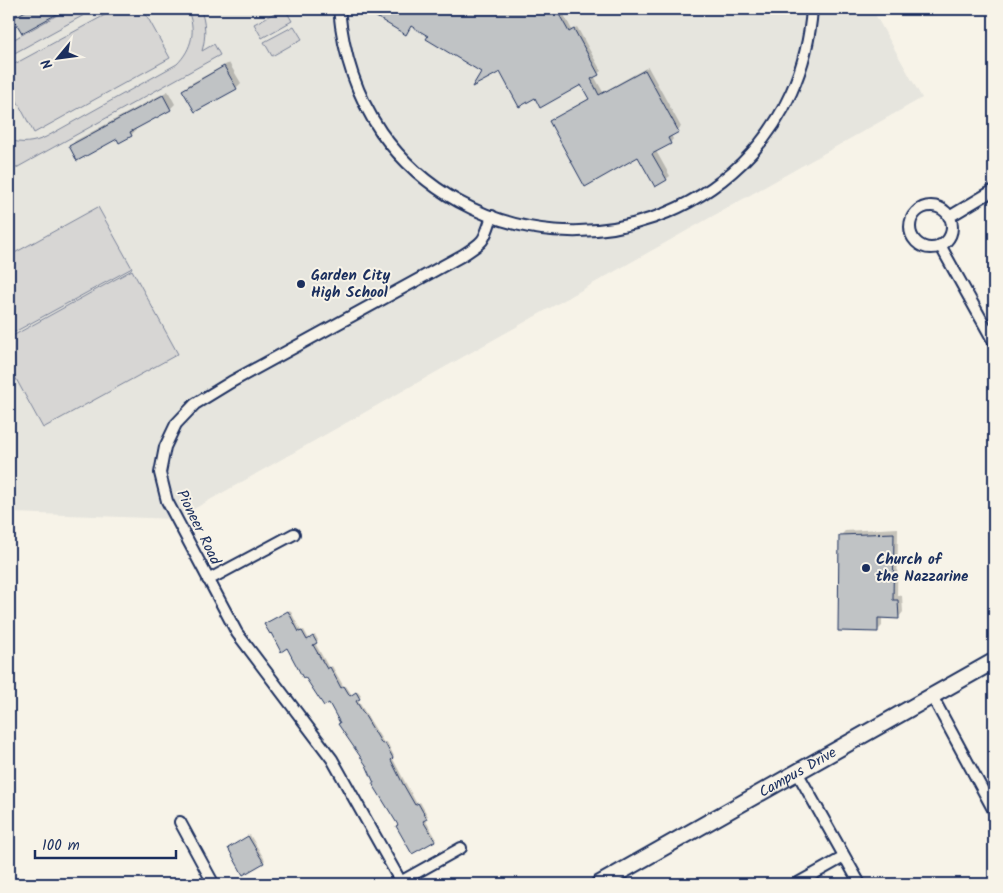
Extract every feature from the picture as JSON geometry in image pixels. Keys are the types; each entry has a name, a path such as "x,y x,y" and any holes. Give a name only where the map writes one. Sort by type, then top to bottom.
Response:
{"main road":[{"name":"Campus Drive","path":"599,884 994,661"}],"street":[{"path":"339,9 343,41 350,71 358,91 382,132 396,151 417,172 442,191 464,204 492,216 521,226 546,230 586,232 620,227 668,213 701,196 723,180 750,155 774,124 796,84 808,41 812,9"},
{"path":"949,217 994,190"},
{"path":"925,207 939,208 949,217 951,230 949,236 940,246 934,248 920,245 911,235 911,221 914,215 925,207"},
{"name":"Pioneer Road","path":"401,883 332,759 237,633 167,500 160,473 166,447 176,424 195,404 231,382 481,244 486,236 492,216"},
{"path":"940,246 994,342"},
{"path":"208,580 294,534"},
{"path":"932,696 994,811"},
{"path":"797,772 860,884"},
{"path":"180,822 209,883"},
{"path":"401,883 461,848"},
{"path":"796,884 844,857"}],"shaded area":[{"name":"Garden City High School","path":"9,9 872,9 922,98 176,519 12,513 9,507"},
{"path":"68,9 95,9 9,56 9,42"},
{"path":"116,9 143,9 170,58 34,133 9,86 9,67"},
{"path":"187,9 200,9 202,14 205,30 202,51 214,44 220,55 9,172 9,140 28,142 46,137 177,64 186,52 191,38 192,24"},
{"path":"285,9 292,21 262,38 254,24"},
{"path":"294,26 302,39 272,56 264,42"},
{"path":"98,207 132,268 9,335 9,256"},
{"path":"132,270 178,354 43,428 9,366 9,338"}],"building":[{"path":"29,9 66,9 22,33 13,18"},
{"path":"363,9 556,9 569,32 574,29 599,75 591,79 599,95 645,70 679,132 668,138 671,144 652,154 667,180 655,187 638,157 585,187 549,121 589,99 581,85 540,108 535,98 519,107 500,72 472,87 481,72 426,39 428,36 411,26 406,35"},
{"path":"224,66 237,89 195,112 182,90"},
{"path":"163,95 171,110 130,132 132,136 119,143 117,139 77,161 69,146"},
{"name":"Church of the Nazzarine","path":"894,533 893,600 898,600 899,619 878,618 878,632 838,631 839,535"},
{"path":"288,611 299,632 302,631 307,640 313,636 317,643 313,645 327,669 330,667 341,688 344,686 350,696 356,692 360,699 356,701 382,744 385,743 403,784 415,805 418,803 427,819 423,821 435,841 412,854 396,826 398,825 372,783 374,783 366,765 338,724 340,723 329,703 324,706 305,677 303,678 287,648 281,652 264,624"},
{"path":"248,836 264,863 243,875 228,848"}],"place":[{"name":"Garden City High School","path":"301,284"},
{"name":"Church of the Nazzarine","path":"866,568"}]}
